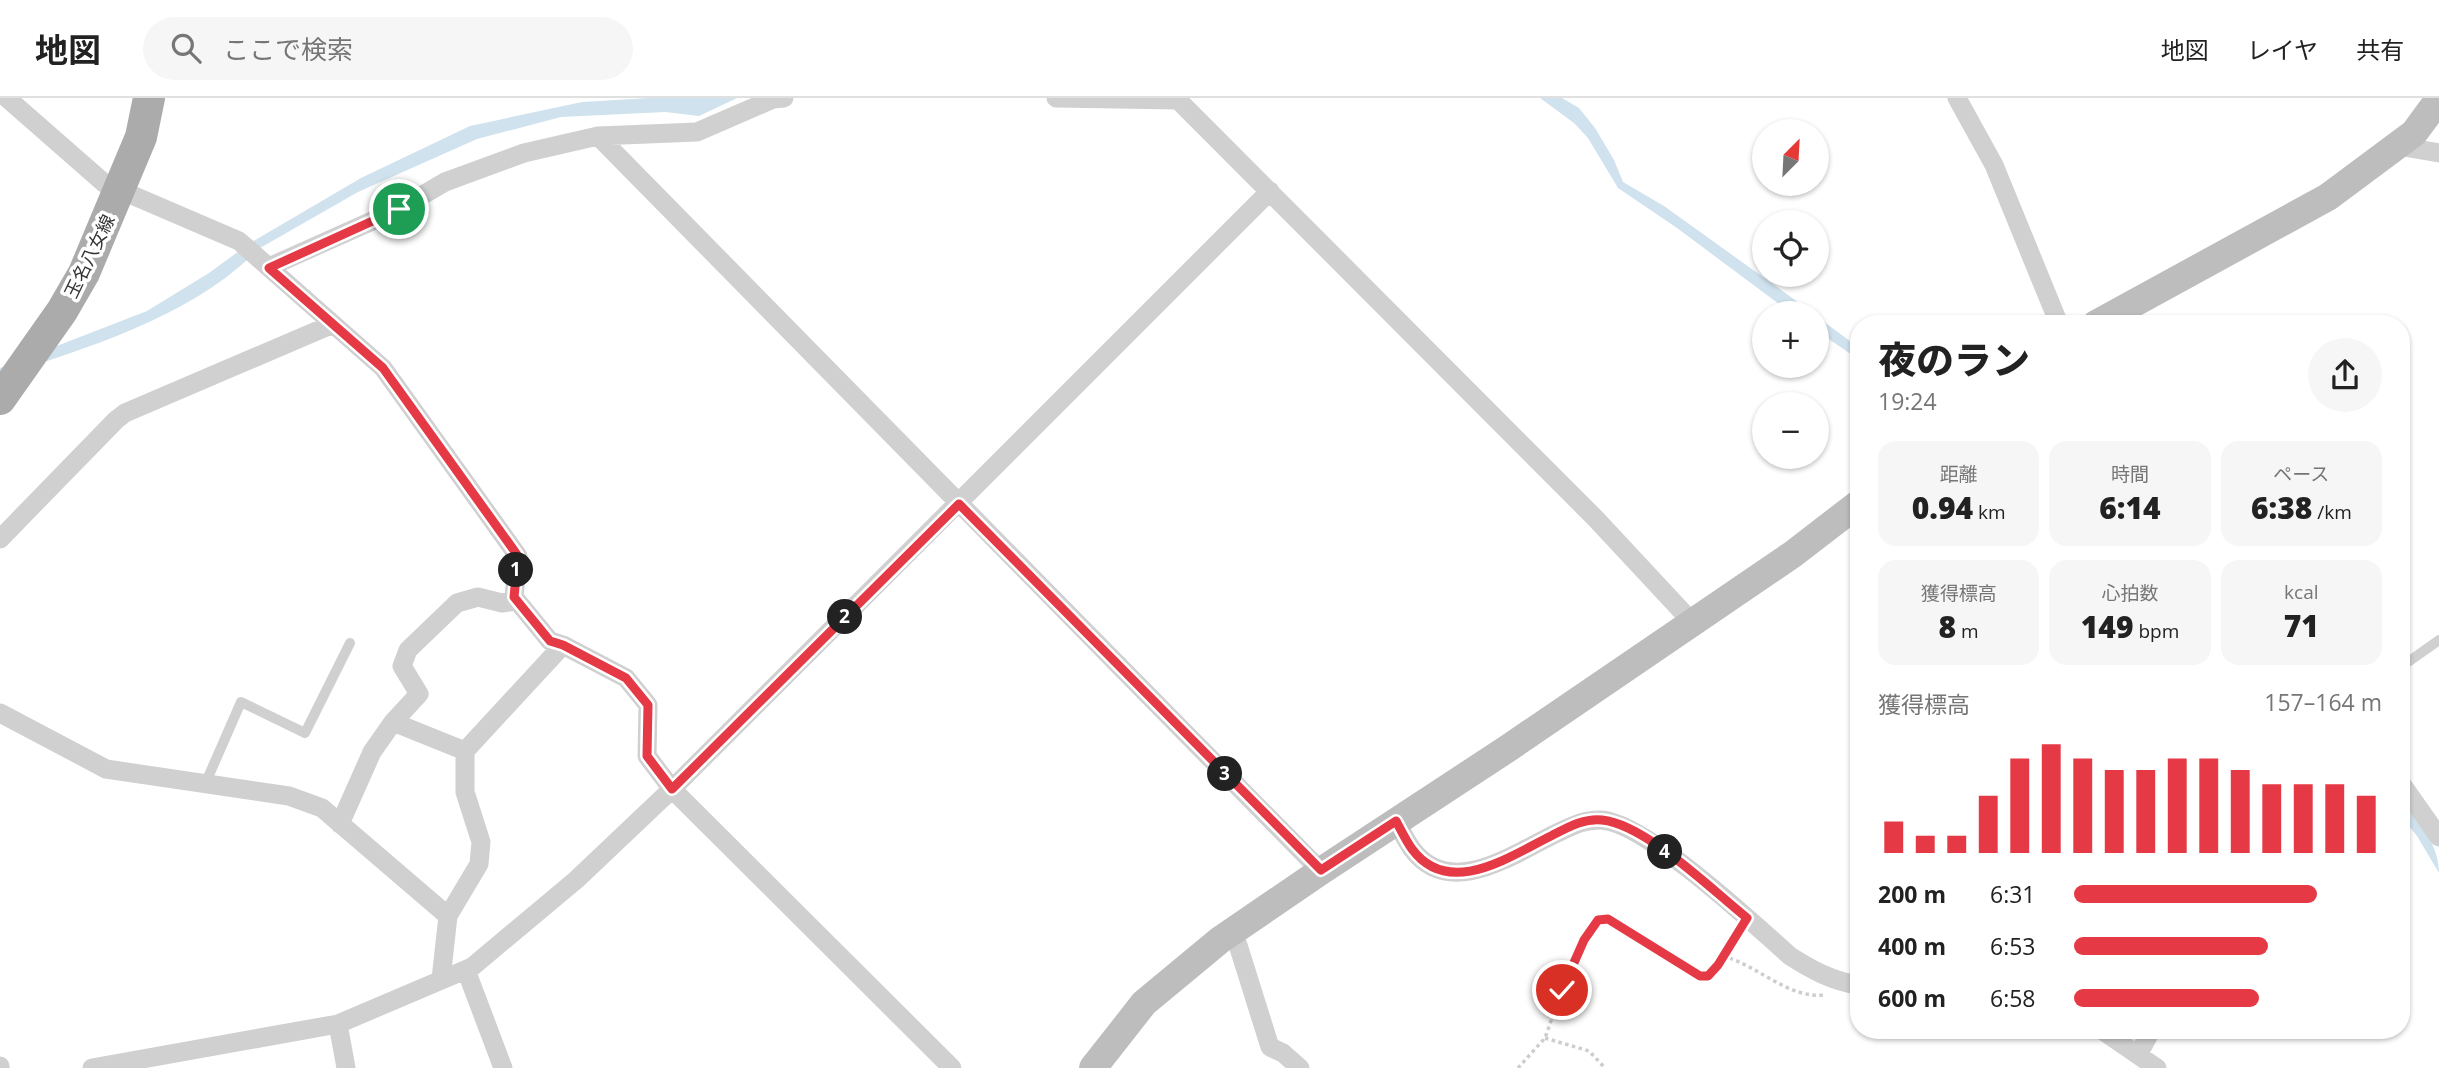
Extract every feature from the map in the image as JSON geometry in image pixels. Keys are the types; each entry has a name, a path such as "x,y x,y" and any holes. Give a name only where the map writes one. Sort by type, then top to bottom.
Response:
{"main road":[{"name":"玉名八女線","path":"6,390 40,344 83,274 141,137 149,98"}],"street":[{"path":"7,98 104,183 239,241 383,368 518,556 514,597 517,601 550,641 626,678 648,705 647,756 672,789 952,1068"},
{"path":"262,261 399,209 445,182 524,153 598,136 697,132 773,99 784,98"},
{"path":"1056,98 1178,100 1596,519 1692,622"},
{"path":"1957,98 1994,165 2055,315"},
{"path":"2112,315 2328,197 2414,133 2439,99"},
{"path":"598,136 1321,870"},
{"path":"2398,146 2439,153"},
{"path":"92,1068 338,1024 472,967 576,880 672,789 1270,191"},
{"path":"0,539 116,420 125,414 333,324"},
{"path":"1093,1068 1144,1003 1220,940 1793,554 1850,510"},
{"path":"340,824 372,752 393,722 419,694 402,666 408,650 457,603 478,597 502,603 517,601"},
{"path":"441,979 448,916 479,864 481,842 465,792 465,751 563,645"},
{"path":"0,713 106,769 289,796 322,808 448,916"},
{"path":"393,722 465,751"},
{"path":"2410,796 2439,837"},
{"path":"1396,821 1412,850 1429,866 1451,874 1481,870 1577,823 1601,820 1621,825 1654,843 1790,956 1814,972 1850,984"},
{"path":"1238,945 1270,1047 1283,1053 1300,1068"},
{"path":"466,970 503,1068"},
{"path":"338,1024 346,1068"},
{"path":"2115,1039 2157,1068"},
{"path":"2138,1055 2147,1039"}],"lane":[{"path":"2410,661 2439,640"},
{"path":"206,782 241,702 304,733 350,643"}],"path":[{"path":"1518,1068 1545,1038 1584,940 1598,920 1608,919 1700,976 1708,976 1747,918"},
{"path":"1723,956 1810,997 1826,995 1850,984"},
{"path":"1545,1038 1589,1051 1605,1068"}],"water":[{"path":"649,98 737,98 699,116 665,112 561,117 477,139 358,192 260,248 203,293 171,311 104,341 0,377 0,368 147,311 209,273 250,243 361,178 470,126 582,102"},
{"path":"1540,98 1562,98 1579,108 1595,128 1614,160 1623,182 1664,206 1752,269 1752,284 1618,188 1588,138 1574,123"},
{"path":"1756,287 1777,287 1796,301 1775,301"},
{"path":"1829,326 1850,341 1850,354 1829,339"},
{"path":"2410,809 2431,842 2439,873 2410,827"}],"route":[{"path":"399,209 269,268 383,368 518,556 514,597 550,641 626,678 648,705 647,756 672,789 959,504 1321,870 1396,821 1412,850 1429,866 1451,874 1481,870 1577,823 1601,820 1621,825 1654,843 1747,918 1718,965 1708,976 1700,976 1608,919 1598,920 1584,940 1562,990"}]}
